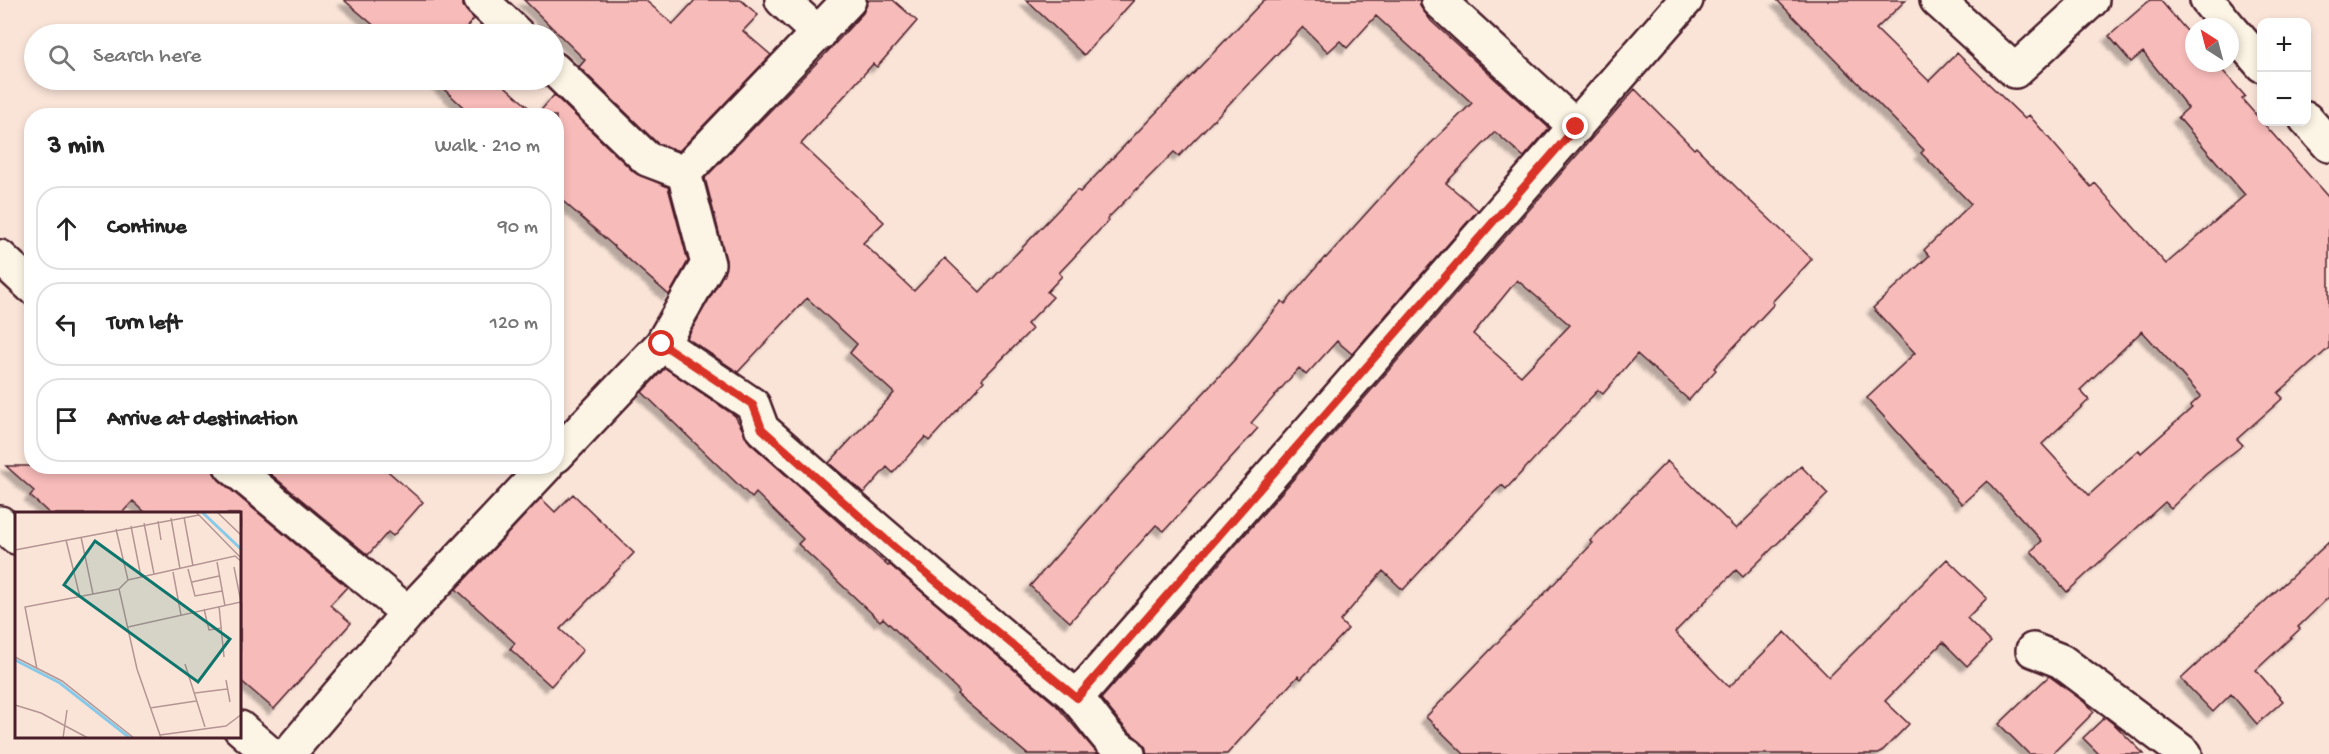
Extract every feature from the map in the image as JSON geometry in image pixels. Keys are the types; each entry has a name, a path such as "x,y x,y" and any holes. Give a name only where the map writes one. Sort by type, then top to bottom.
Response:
{"street":[{"path":"481,0 506,24"},
{"path":"782,0 819,34"},
{"path":"684,173 849,0"},
{"path":"1438,0 1576,127"},
{"path":"1077,698 1686,0"},
{"path":"1937,0 2015,71 2092,0"},
{"path":"2206,0 2222,18"},
{"path":"2239,38 2257,59"},
{"path":"564,79 647,159 684,173"},
{"path":"2311,124 2329,146"},
{"path":"564,448 662,344 708,264 684,173"},
{"path":"0,257 24,280"},
{"path":"662,344 753,405 762,429 893,546 1077,698 1118,748 1128,754"},
{"path":"241,474 408,613"},
{"path":"288,754 408,613 538,474"},
{"path":"0,523 15,536"},
{"path":"2033,650 2061,661 2185,754"},
{"path":"242,730 270,754"}],"building":[{"path":"344,0 463,0 463,6 474,19 469,24 372,24"},
{"path":"524,0 645,0 673,24 695,0 741,0 758,15 743,31 771,55 679,151 657,143 579,67 585,60 564,39 564,24 548,24"},
{"path":"869,0 893,0 917,21 877,67 873,64 801,144 884,222 863,243 914,291 945,258 980,292 1077,190 1080,192 1264,0 1420,0 1420,6 1431,21 1549,128 1524,157 1495,132 1446,183 1478,210 1352,354 1337,341 1306,375 1299,368 1251,423 1258,428 1164,531 1156,525 1070,622 1030,586 1237,357 1282,301 1285,304 1417,157 1472,103 1376,16 1347,48 1340,41 1328,52 1303,27 1179,156 1174,152 1107,219 1109,220 1059,273 1062,276 1047,292 1053,297 1027,324 1032,329 982,379 984,381 929,441 925,437 893,473 887,467 864,493 829,463 894,393 850,353 857,344 807,298 738,372 687,338 724,273 726,260 705,178 832,47 863,13"},
{"path":"1026,0 1134,0 1084,55"},
{"path":"1777,0 1906,0 1876,29 1929,81 1957,53 2024,118 2029,115 2091,187 2095,183 2166,264 2245,195 2178,117 2188,108 2143,52 2131,62 2109,36 2150,0 2160,0 2185,29 2185,72 2224,72 2245,96 2242,99 2257,116 2257,126 2266,126 2329,198 2329,348 2278,393 2283,398 2237,439 2243,445 2206,474 2171,508 2165,502 2067,592 2031,551 2042,541 1987,481 1962,504 1867,398 1915,353 1873,308 1929,256 1924,250 1971,204 1921,153 1924,150","holes":["2142,331 2201,396 2190,406 2192,408 2141,453 2139,450 2089,495 2042,444 2089,400 2080,390"]},
{"path":"1635,89 1694,149 1696,147 1812,259 1772,302 1774,304 1714,368 1716,370 1689,400 1637,354 1603,394 1598,390 1506,489 1502,485 1483,503 1403,590 1383,571 1340,621 1348,629 1301,679 1298,676 1227,754 1147,754 1145,745 1125,728 1101,699","holes":["1517,280 1570,325 1521,376 1473,334"]},
{"path":"445,90 509,90 529,108 464,108"},
{"path":"554,95 634,172 668,187 688,261 669,295 564,202 564,108 543,108"},
{"path":"665,368 735,416 750,443 888,566 890,565 1056,705 1098,754 1027,754 957,694 959,691 883,618 880,621 798,544 803,539 756,493 752,498 642,392"},
{"path":"1667,461 1736,529 1801,466 1828,494 1743,577 1736,570 1675,632 1729,687 1785,632 1829,677 1947,559 1987,598 1967,618 1991,642 1967,666 1943,642 1885,701 1909,724 1879,754 1464,754 1426,717 1593,543 1590,541"},
{"path":"6,466 24,466 24,474 215,474 347,587 330,605 351,623 274,709 242,682 242,512 145,512 133,501 123,512 48,512 30,496 34,491"},
{"path":"271,474 391,474 423,502 393,536 388,532 368,555"},
{"path":"573,494 634,553 560,629 583,650 551,686 510,649 515,643 456,589 541,498 555,512"},
{"path":"2329,542 2329,597 2298,627 2300,629 2256,670 2283,701 2257,724 2231,694 2213,712 2181,679"},
{"path":"2049,676 2094,712 2052,754 2029,754 1999,724"},
{"path":"2105,717 2144,754 2099,754 2083,738"}],"route":[{"path":"662,344 753,405 762,429 893,546 1077,698 1576,127"}]}
